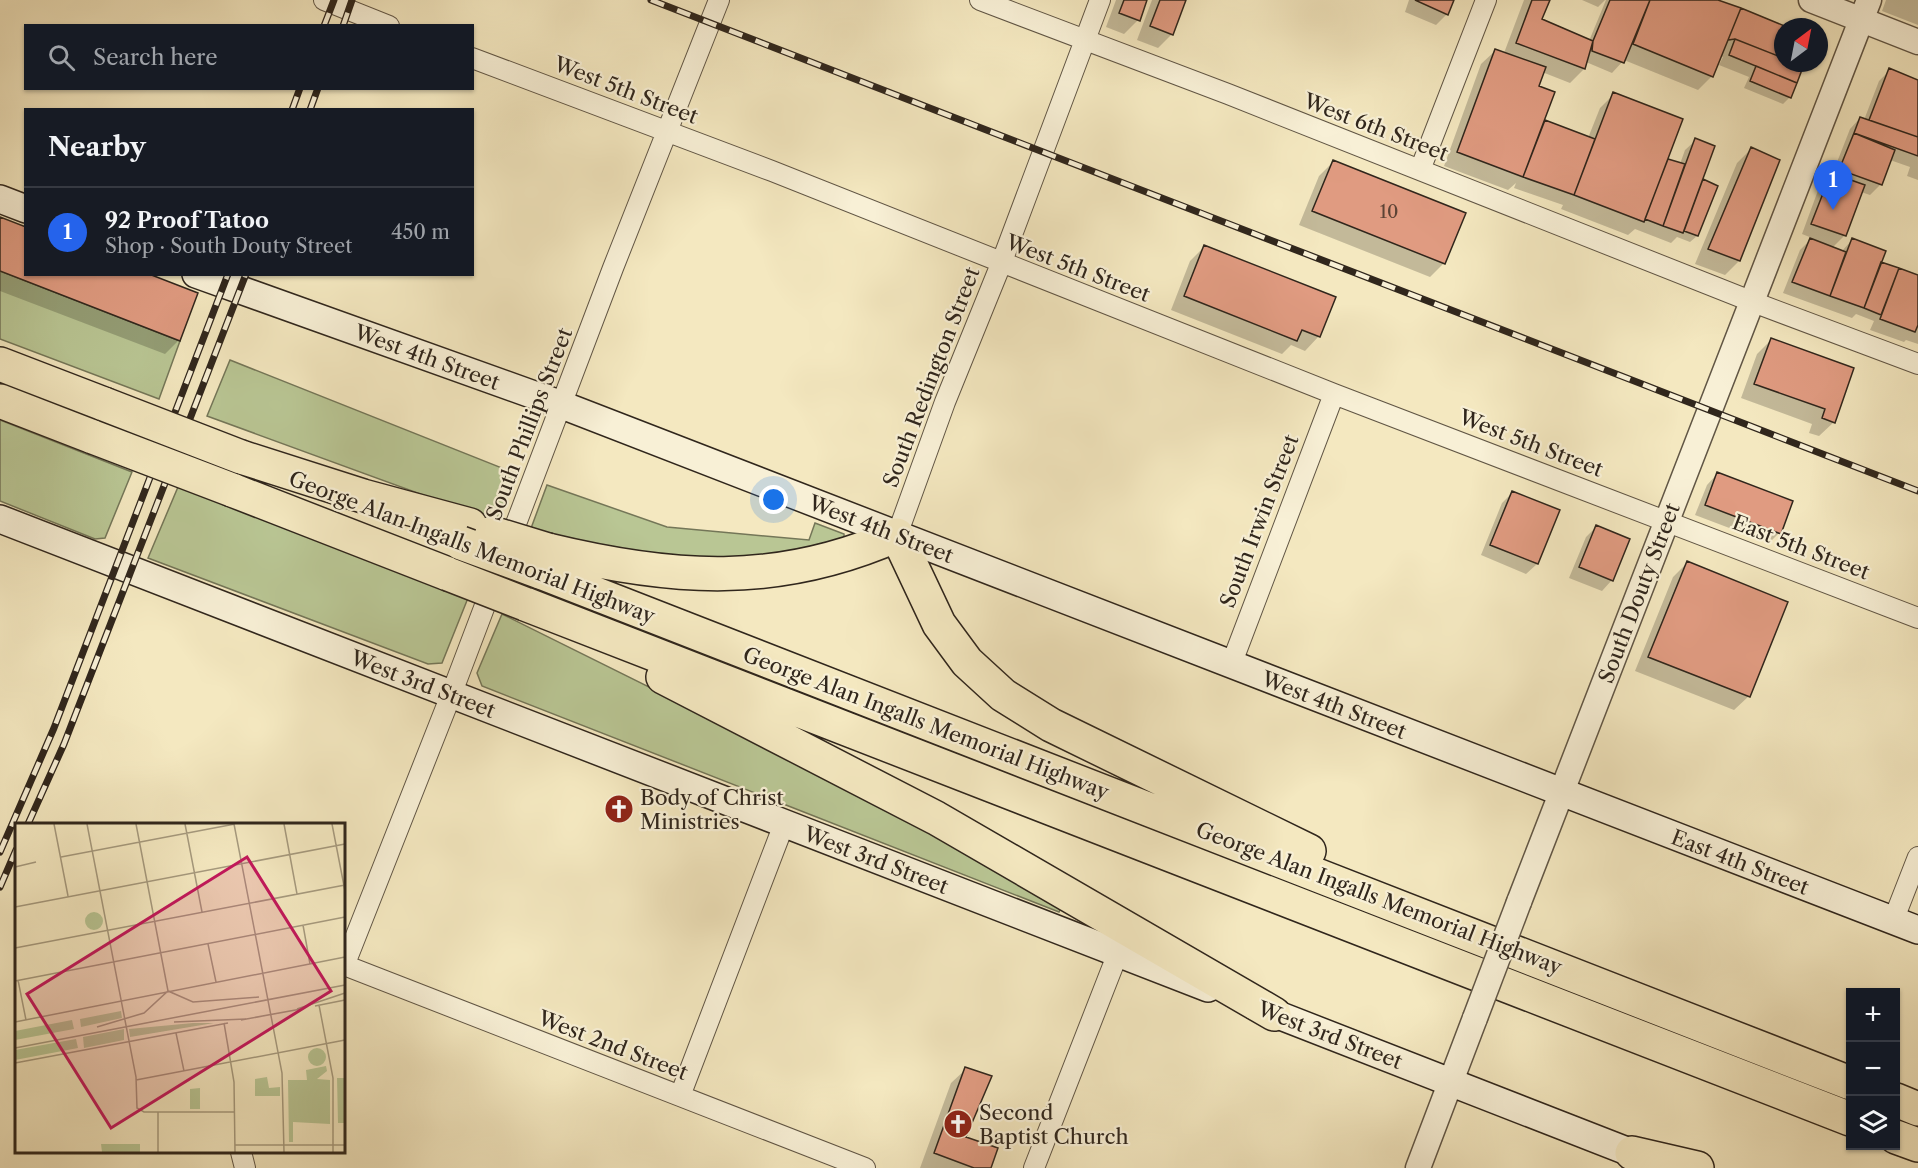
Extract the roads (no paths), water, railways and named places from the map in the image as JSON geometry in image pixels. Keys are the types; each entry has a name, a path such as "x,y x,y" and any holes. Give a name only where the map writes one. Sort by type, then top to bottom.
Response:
{"highway":[{"name":"George Alan Ingalls Memorial Highway","path":"0,364 241,457 544,561 1441,922 1846,1081"},
{"name":"George Alan Ingalls Memorial Highway","path":"0,401 1846,1117"},
{"path":"544,561 603,563 659,572 738,573 828,561 897,535 923,595 949,639 977,673 1011,701 1051,725 1356,875 1441,922"},
{"path":"528,605 605,648 936,818 1274,1014"},
{"path":"1900,1102 1918,1109"},
{"path":"1900,1138 1918,1145"},
{"path":"1632,1153 1697,1168"}],"main road":[{"path":"0,199 24,208"},
{"name":"West 4th Street","path":"202,276 562,405 1563,793"},
{"name":"West 3rd Street","path":"0,519 1671,1168"},
{"name":"East 4th Street","path":"1563,793 1918,930"}],"street":[{"path":"324,0 384,24"},
{"name":"South Phillips Street","path":"345,962 451,695 719,0"},
{"name":"West 6th Street","path":"980,0 1753,302 1918,364"},
{"name":"South Redington Street","path":"897,535 945,402 1001,264 1100,0"},
{"path":"1420,170 1486,0"},
{"path":"1811,0 1865,10 1918,42"},
{"name":"South Douty Street","path":"1418,1168 1865,10"},
{"name":"West 5th Street","path":"474,59 772,171 1001,264 1667,521"},
{"name":"South Irwin Street","path":"1231,665 1334,394"},
{"name":"East 5th Street","path":"1667,521 1918,618"},
{"path":"680,1096 784,824"},
{"path":"1893,921 1918,857"},
{"path":"1034,1168 1118,953"},
{"name":"West 2nd Street","path":"345,965 865,1168"},
{"path":"241,1153 245,1168"}],"railway":[{"path":"325,24 334,0"},
{"path":"344,24 352,0"},
{"path":"651,0 1918,491"},
{"path":"293,108 299,90"},
{"path":"311,108 317,90"},
{"path":"0,852 54,728 227,276"},
{"path":"28,823 64,744 245,276"},
{"path":"0,887 15,852"}],"place":[{"name":"92 Proof Tatoo","path":"1833,210"},
{"name":"Body of Christ Ministries","path":"619,809"},
{"name":"Second Baptist Church","path":"958,1124"}]}
